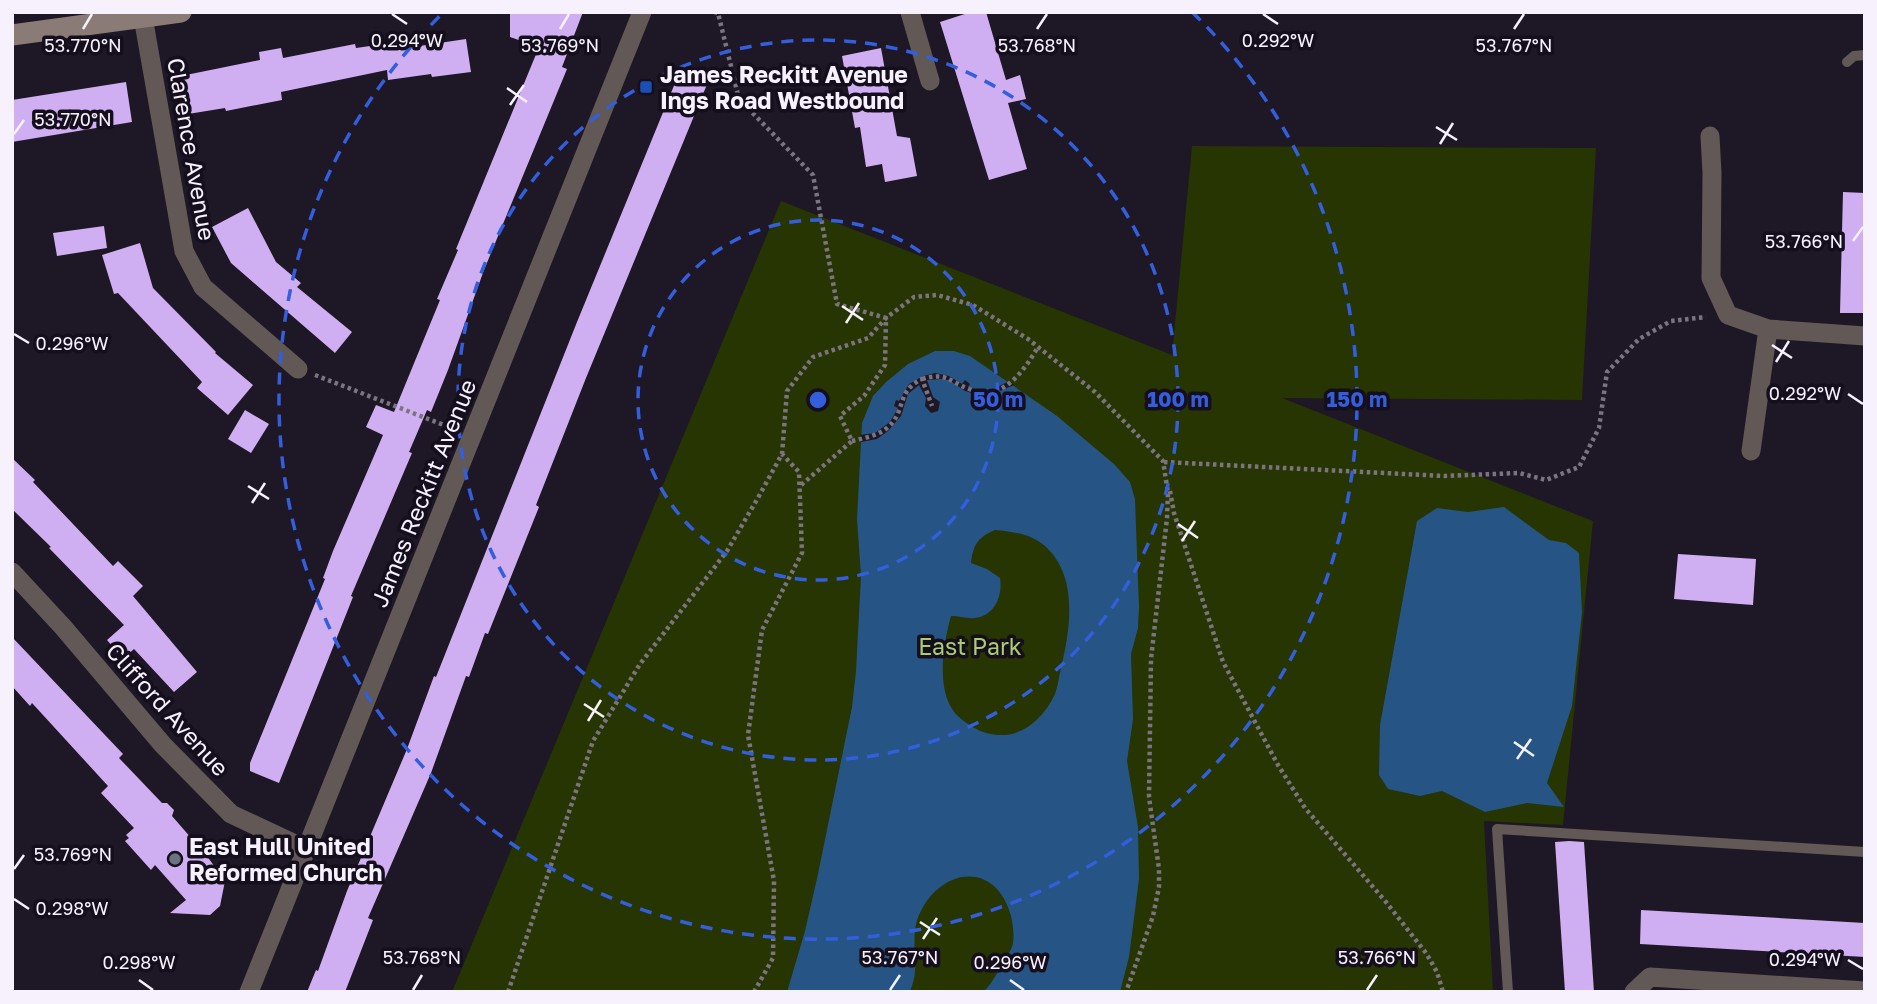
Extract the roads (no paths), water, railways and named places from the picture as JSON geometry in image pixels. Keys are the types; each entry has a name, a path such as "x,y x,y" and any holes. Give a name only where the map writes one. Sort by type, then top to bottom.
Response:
{"street":[{"path":"12,35 95,18 143,17 181,12"},
{"name":"James Reckitt Avenue","path":"249,992 642,12"},
{"path":"910,12 930,80"},
{"name":"Clarence Avenue","path":"143,17 184,251 203,287 298,369"},
{"path":"1710,136 1711,278 1727,315 1768,329 1865,336"},
{"path":"1751,451 1768,329"},
{"name":"Clifford Avenue","path":"12,572 63,627 163,745 231,814 308,850"},
{"path":"1634,992 1650,977 1865,991"}],"lane":[{"path":"1847,62 1854,56 1865,55"},
{"path":"1508,992 1497,829 1865,852"}],"water":[{"path":"935,351 954,351 970,356 1057,416 1114,464 1130,482 1135,499 1139,607 1138,628 1131,654 1133,719 1127,761 1138,827 1139,879 1129,957 1120,992 983,992 1011,950 1013,928 1004,898 994,886 981,879 968,877 955,879 941,886 920,913 914,942 915,974 910,992 787,992 818,874 852,707 861,576 857,519 862,423 873,396 908,364","holes":["995,530 1031,537 1049,550 1064,576 1069,606 1067,638 1055,694 1037,720 1026,728 1001,735 974,728 960,718 946,697 943,670 945,641 951,616 982,616 992,609 999,598 1000,578 971,563 973,551 980,539"]},
{"path":"1504,507 1549,540 1566,543 1579,553 1582,612 1572,706 1547,783 1564,807 1527,803 1485,812 1442,791 1420,796 1388,789 1379,775 1380,725 1417,521 1437,508 1468,512"}],"place":[{"name":"James Reckitt Avenue Ings Road Westbound","path":"646,87"},
{"name":"East Hull United Reformed Church","path":"175,859"}],"park label":[{"name":"East Park","path":"970,646"}]}
